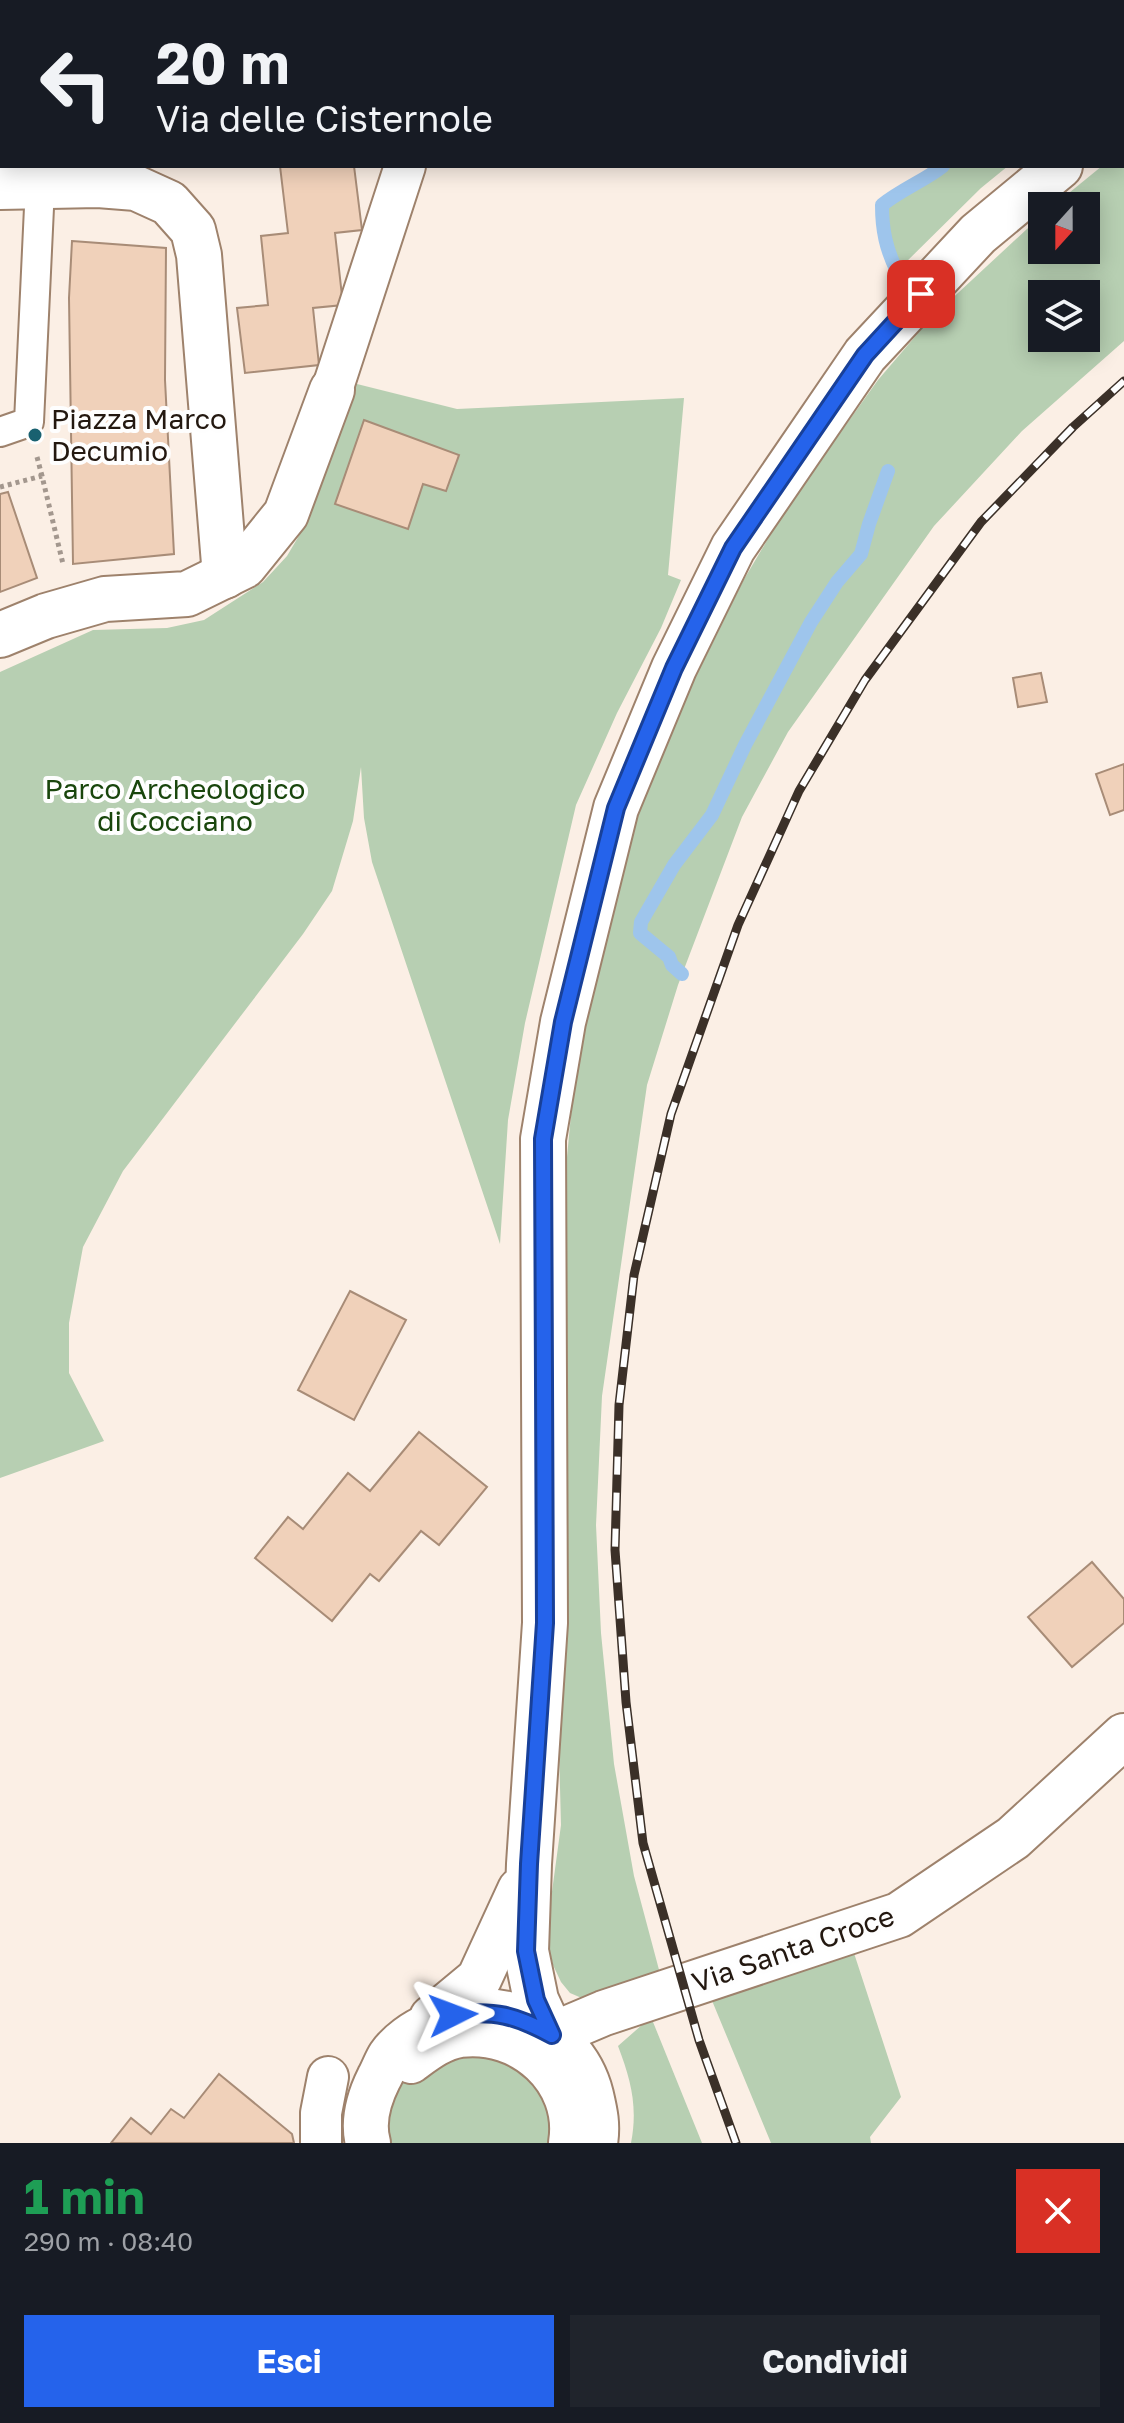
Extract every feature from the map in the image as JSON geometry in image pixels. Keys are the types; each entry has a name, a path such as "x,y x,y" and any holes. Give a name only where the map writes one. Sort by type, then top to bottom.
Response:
{"street":[{"path":"0,635 105,599 187,594 244,566 286,514 332,390 404,168"},
{"path":"552,2035 536,2000 526,1951 545,1623 543,1139 563,1022 616,808 674,668 733,548 865,355 978,234 1058,168"},
{"path":"27,180 136,188 169,203 193,230 199,255 225,576"},
{"name":"Via Santa Croce","path":"552,2035 604,2013 899,1915 1013,1838 1124,1736"},
{"path":"371,2141 369,2098 391,2055 479,1979 516,1900 529,1864"},
{"path":"415,2032 453,2015 484,2011 524,2019 552,2035 572,2055 586,2077 598,2125 595,2143"},
{"path":"371,2141 382,2127 388,2096 405,2068 430,2048 458,2038 487,2036 515,2044 539,2060 558,2082 568,2110 569,2143"},
{"path":"321,2143 321,2113 328,2077"}],"lane":[{"path":"0,432 29,422 36,291 27,180"}],"path":[{"path":"0,487 42,476 73,608"}],"green space":[{"path":"940,168 1006,168 897,271 885,239 882,205"},
{"path":"1100,168 1124,168 1124,341 1022,431 934,526 788,732 742,817 678,985 647,1085 602,1396 596,1525 601,1633 614,1764 634,1876 662,1981 584,1999 570,1993 561,1982 546,1936 561,1825 557,1674 567,1157 575,1072 606,924 639,807 664,741 743,581 785,510 878,380 931,318 1028,228 1028,264 1100,264 1100,192 1070,192"},
{"name":"Parco Archeologico di Cocciano","path":"353,383 457,409 684,398 668,575 681,580 576,805 525,1023 508,1120 500,1244 372,862 364,818 361,767 353,821 332,891 303,934 123,1171 83,1247 69,1323 69,1373 104,1441 0,1478 0,672 93,630 167,628 204,620 263,582 287,556 300,534","holes":["364,420 459,455 446,491 423,484 336,504"]},
{"path":"852,1947 901,2097 870,2137 871,2143 771,2143 708,1991"},
{"path":"651,2017 702,2143 631,2143 634,2117 632,2094 618,2046"},
{"path":"515,2044 569,2143 384,2143 388,2096 405,2068"}],"building":[{"path":"280,168 354,168 362,230 335,233 343,305 313,308 319,365 245,373 237,308 268,305 261,236 288,233"},
{"path":"72,241 166,248 165,380 174,554 73,564 69,298"},
{"path":"364,420 459,455 446,491 423,484 408,529 335,504"},
{"path":"8,492 37,578 0,592 0,494"},
{"path":"1041,673 1047,702 1018,707 1013,678"},
{"path":"1124,764 1124,810 1110,815 1096,774"},
{"path":"350,1291 406,1320 354,1420 298,1390"},
{"path":"419,1432 487,1487 439,1545 421,1531 379,1581 370,1574 332,1621 255,1558 288,1517 303,1529 348,1473 370,1491"},
{"path":"1092,1562 1124,1599 1124,1623 1072,1667 1028,1617"},
{"path":"219,2074 292,2134 294,2143 111,2143 131,2118 151,2134 171,2109 184,2118"}],"waterway":[{"path":"897,271 885,239 882,205 940,168"},
{"path":"682,974 672,965 669,957 640,933 641,922 674,865 712,815 745,745 811,622 837,582 861,554 888,471"}],"railway":[{"path":"736,2143 699,2040 643,1843 626,1702 615,1550 619,1405 634,1275 671,1114 738,925 799,791 865,680 981,522 1073,427 1124,381"}],"place":[{"name":"Piazza Marco Decumio","path":"35,435"}],"route":[{"path":"453,2015 484,2011 524,2019 552,2035 536,2000 526,1951 545,1623 543,1139 563,1022 616,808 674,668 733,548 865,355 921,294"}]}
